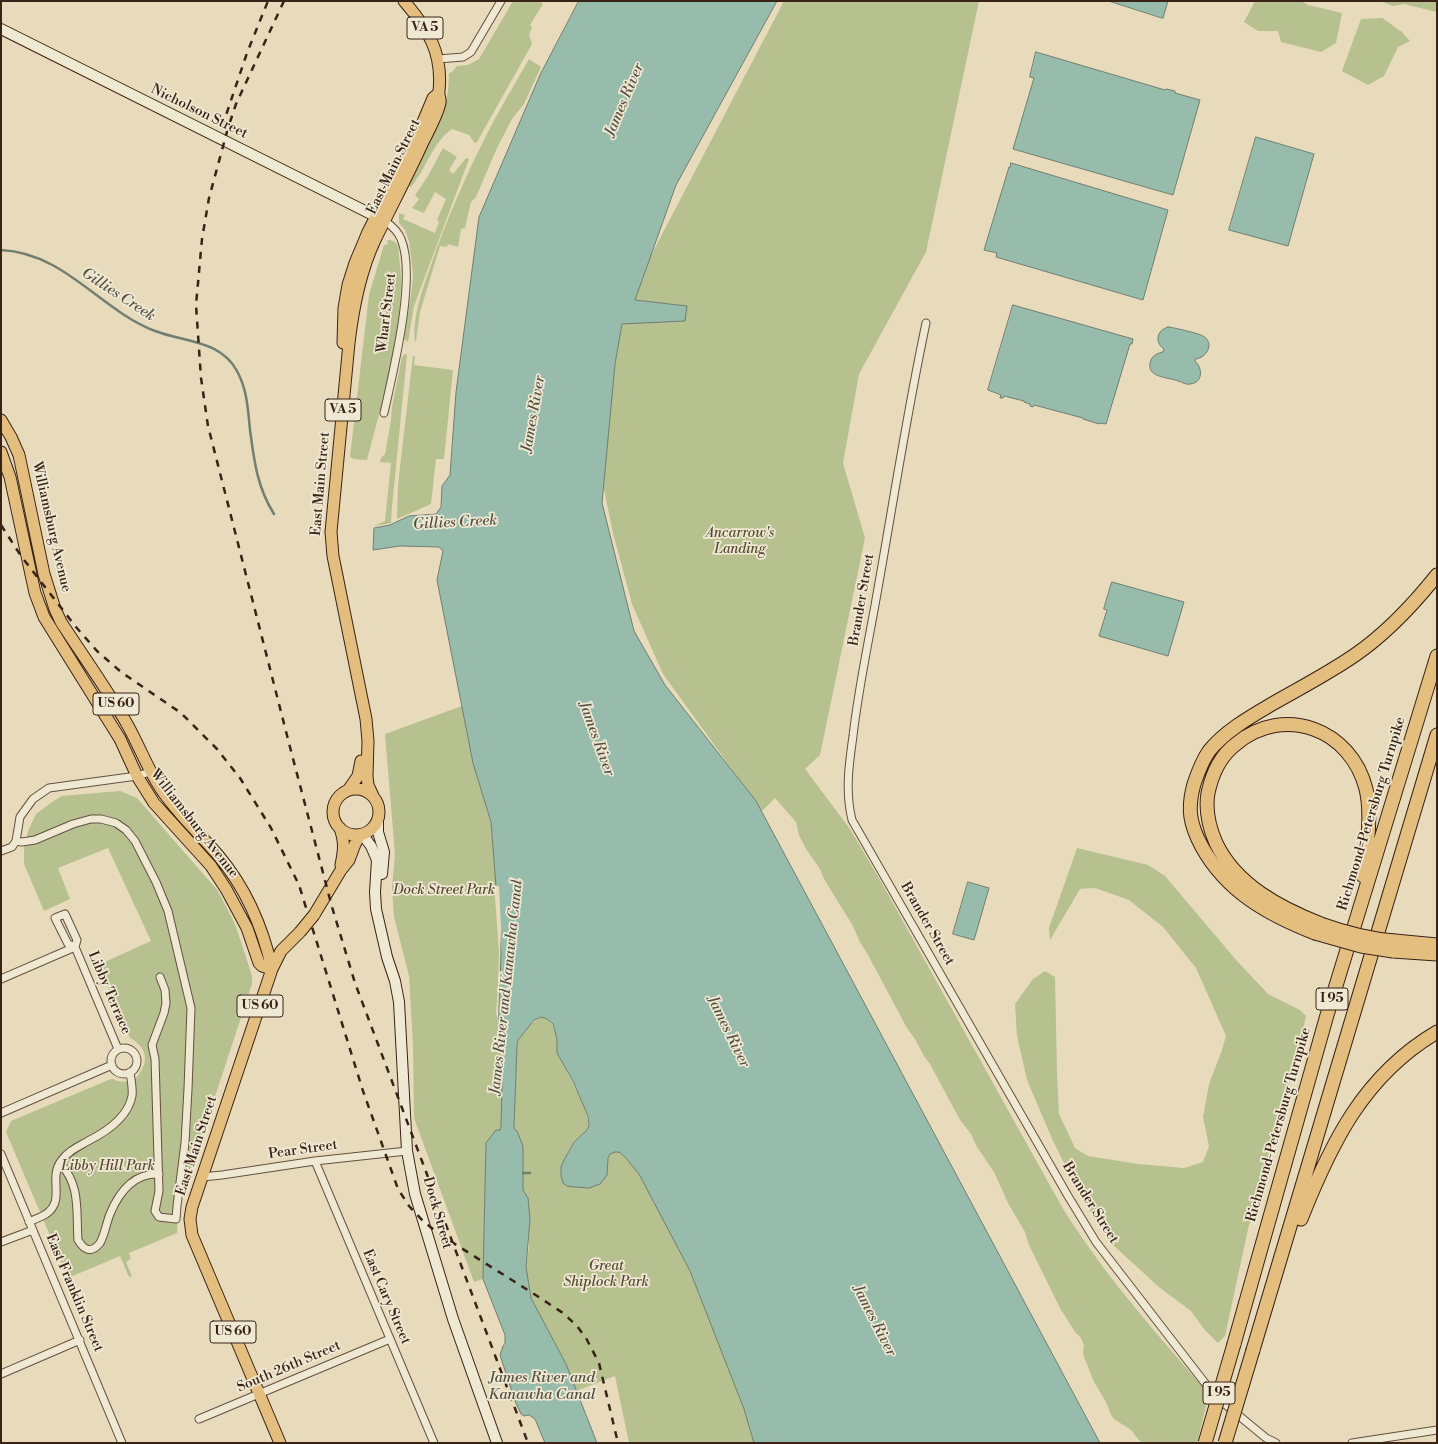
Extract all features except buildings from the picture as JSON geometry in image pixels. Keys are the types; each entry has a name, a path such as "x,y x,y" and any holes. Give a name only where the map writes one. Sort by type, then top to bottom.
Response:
{"highway":[{"path":"1437,575 1409,608 1373,642 1339,665 1249,717 1223,737 1209,752 1203,762 1190,799 1190,816 1199,840 1210,860 1218,872 1240,893 1255,904 1282,919 1318,929 1356,935 1375,939 1394,946 1437,954"},
{"name":"Richmond-Petersburg Turnpike","path":"1205,1443 1337,983 1437,656"},
{"path":"1318,929 1260,893 1234,871 1218,848 1209,824 1207,805 1210,784 1221,758 1236,743 1253,733 1268,727 1288,724 1303,726 1331,738 1342,746 1356,762 1367,790 1368,832 1364,868 1354,920 1337,983"},
{"name":"I 95","path":"1225,1443 1437,735"},
{"path":"1394,946 1437,945"},
{"path":"1266,1310 1308,1201 1345,1125 1361,1100 1389,1067 1404,1054 1437,1032"}],"main road":[{"name":"East Main Street","path":"373,796 368,785 367,776 368,741 366,719 333,556 331,532 352,319 361,280 381,219 433,98 438,93 440,83 438,59 428,32 404,1"},
{"name":"Nicholson Street","path":"1,29 381,219"},
{"name":"East Main Street","path":"349,789 357,779 360,770 361,730 326,554 324,528 343,341 345,298 354,262 368,232 381,219"},
{"name":"Williamsburg Avenue","path":"1,420 19,455 44,574 54,609 61,622 117,706 150,772 171,803 218,856 235,879 249,903 260,927 267,947 272,969 262,966 259,963 244,921 216,873 154,803 137,776 120,739 44,617 35,593 10,477 1,452"},
{"path":"349,789 360,788 369,792 373,796"},
{"name":"VA 5","path":"340,828 334,818 333,808 342,792 349,789"},
{"name":"VA 5","path":"361,834 372,829 378,821 379,805 373,796"},
{"name":"Dock Street","path":"378,821 378,832 384,857 381,878 381,900 400,1010 406,1151 415,1194 450,1308 497,1443"},
{"name":"East Main Street","path":"340,828 344,846 341,870"},
{"path":"340,828 351,834 361,834"},
{"name":"East Main Street","path":"280,1443 192,1235 190,1224 191,1213 272,969 281,951 314,915 341,870 349,860 354,844 361,834"},
{"name":"Dock Street","path":"361,834 376,855 376,909 387,958 395,981"}],"street":[{"path":"438,59 463,57 471,52 501,1"},
{"name":"Wharf Street","path":"381,219 394,229 402,243 406,263 406,281 400,333 384,413"},
{"name":"Brander Street","path":"926,323 912,392 856,707 848,770 848,805 852,820 1068,1196 1096,1242 1215,1396 1266,1438 1276,1443"},
{"path":"1,851 12,846 16,841 20,817 33,799 49,788 137,776 150,772"},
{"path":"16,841 22,842 35,840 73,824 92,819 101,819 116,823 126,830 135,841 156,882 171,922 190,1008 185,1143 176,1219 159,1217 156,1214 155,1208 159,1196 159,1174 155,1060 152,1045 164,1013 166,1003 165,990 160,977"},
{"name":"Libby Terrace","path":"1,979 76,947 118,1049"},
{"path":"127,1048 131,1050 136,1057 136,1065 130,1072 118,1072 112,1065 111,1062 113,1054 118,1049 127,1048"},
{"path":"1,1113 112,1065"},
{"path":"29,1222 45,1215 54,1205 57,1192 55,1177 56,1168 67,1153 106,1131 130,1104 132,1095 130,1072"},
{"name":"Pear Street","path":"202,1177 315,1161 406,1151"},
{"name":"East Franklin Street","path":"1,1154 122,1443"},
{"name":"East Cary Street","path":"315,1161 434,1443"},
{"path":"60,1163 69,1175 76,1195 78,1240 86,1249 92,1250 100,1243 116,1201 124,1190 136,1179 150,1173 159,1174"},
{"path":"1,1242 33,1230"},
{"name":"South 26th Street","path":"199,1419 390,1339"},
{"path":"1,1374 80,1340"},
{"path":"1352,1443 1437,1430"}],"green space":[{"path":"513,1 539,1 543,4 530,25 532,27 529,35 532,44 477,142 475,143 469,135 452,129 434,149 416,181 410,188 410,184 444,111 448,91 449,73 452,72 457,66 468,65 479,59"},
{"name":"Ancarrow's Landing","path":"784,1 979,1 926,252 859,374 843,463 865,538 820,755 805,769 850,829 880,880 1062,1207 1078,1232 1132,1304 1209,1394 1197,1443 1143,1443 1131,1430 1114,1419 1111,1415 1106,1402 1094,1382 1083,1354 1084,1345 1081,1338 1075,1332 1060,1308 1029,1245 1025,1232 1009,1205 994,1172 977,1147 971,1134 960,1120 930,1064 907,1028 860,942 853,926 824,879 820,869 806,849 799,835 796,822 775,798 762,811 663,674 632,604 613,533 599,465 622,324 686,306 635,301 646,265"},
{"path":"1255,1 1301,1 1308,5 1342,13 1336,43 1321,52 1281,42 1278,31 1258,31 1244,22"},
{"path":"1380,1 1437,1 1437,12 1404,4 1393,6"},
{"path":"1382,18 1402,32 1410,41 1398,47 1384,76 1368,85 1342,71 1361,19"},
{"path":"529,59 541,67 524,104 512,119 497,148 476,197 471,202 465,228 461,229 458,247 448,244 447,247 440,246 420,312 415,342 414,333 416,314 421,295 450,214 490,128"},
{"path":"443,148 457,157 449,170 453,174 466,158 469,159 414,306 408,342 404,339 413,274 409,241 405,230 399,223 399,213 405,215 403,219 435,233 439,222 437,220 446,199 435,192 424,213 412,208 419,199 415,195 428,176"},
{"path":"387,240 394,241 398,246 401,289 397,332 367,460 354,459 350,457 369,295 384,245 388,244"},
{"path":"405,354 407,355 391,523 374,526 385,521 391,463 380,462 381,458 385,454 392,407 402,357"},
{"path":"413,355 415,357 414,365 453,370 444,459 436,459 431,504 397,519 398,485"},
{"name":"Dock Street Park","path":"462,706 473,763 491,822 501,951 498,1014 503,1042 501,1127 500,1130 486,1143 483,1279 474,1282 414,1118 413,1046 409,976 394,917 392,888 395,854 385,734"},
{"name":"Libby Hill Park","path":"120,791 137,798 218,891 235,924 252,976 252,984 178,1209 177,1233 129,1253 131,1259 126,1262 132,1276 129,1277 120,1256 68,1278 6,1132 11,1121 109,1080 128,1081 133,1080 138,1076 144,1066 144,1052 135,1041 130,1038 98,965 151,941 108,848 58,868 70,899 44,911 24,864 24,848 28,831 36,814 62,796"},
{"path":"1077,848 1148,865 1165,876 1237,961 1268,994 1300,1010 1306,1016 1296,1060 1248,1229 1225,1336 1218,1343 1204,1329 1191,1311 1160,1288 1112,1244 1084,1203 1053,1141 1027,1080 1017,1036 1015,1004 1033,979 1045,971 1055,977 1059,1114 1075,1148 1088,1156 1138,1164 1184,1168 1203,1162 1209,1146 1203,1117 1209,1084 1226,1036 1196,968 1163,927 1129,900 1095,888 1080,889 1050,940 1049,928"},
{"name":"Great Shiplock Park","path":"541,1017 548,1020 554,1029 558,1054 582,1101 588,1120 586,1131 574,1141 564,1160 608,1166 608,1158 610,1154 619,1152 640,1174 690,1271 744,1409 754,1443 629,1443 615,1376 576,1391 566,1364 531,1298 526,1267 529,1247 528,1198 523,1190 514,1126 517,1046 526,1029"}],"water":[{"path":"579,1 777,1 676,185 635,300 687,306 685,321 622,324 615,364 602,503 634,631 665,685 756,801 1100,1443 754,1443 744,1409 690,1271 639,1174 626,1158 619,1152 615,1152 610,1154 608,1158 607,1175 600,1184 589,1188 567,1186 563,1183 561,1167 574,1142 587,1130 589,1125 588,1116 573,1081 557,1053 557,1039 553,1024 547,1019 541,1017 534,1020 518,1040 517,1046 514,1129 517,1131 523,1146 523,1190 528,1198 530,1219 526,1267 531,1298 566,1364 597,1443 545,1443 535,1419 529,1415 524,1416 521,1414 515,1401 500,1355 505,1343 505,1335 483,1279 486,1143 496,1130 500,1130 501,1127 503,1042 498,1014 501,951 491,822 473,763 437,580 443,551 439,547 400,546 373,550 374,528 390,525 409,516 436,514 441,507 442,486 450,475 456,392 479,217 540,75"},
{"path":"1109,1 1168,1 1163,18"},
{"path":"1036,52 1165,90 1175,91 1175,93 1200,100 1173,195 1013,149 1034,78 1030,77"},
{"path":"1256,137 1314,154 1288,246 1229,230"},
{"path":"1011,163 1168,210 1143,300 996,257 997,253 984,250"},
{"path":"1013,305 1133,339 1132,344 1130,344 1106,424 1099,424 1083,418 1034,405 1033,407 1024,401 1004,396 1003,398 1000,398 1001,395 988,390"},
{"path":"1168,327 1201,335 1207,339 1209,346 1208,350 1203,356 1195,359 1199,367 1200,375 1194,383 1185,384 1158,376 1151,370 1150,366 1152,358 1156,354 1163,352 1164,349 1158,340 1159,333"},
{"path":"1112,582 1184,602 1168,656 1099,636 1107,610 1104,609"},
{"path":"968,882 989,888 974,940 953,934"}],"pier":[{"path":"494,885 499,886 501,928 498,1019 496,1014 499,951"}],"waterway":[{"name":"Gillies Creek","path":"1,250 24,253 44,261 63,271 135,322 166,335 211,348 221,353 230,361 237,371 243,385 249,414 257,473 268,504 274,514"},
{"path":"523,1173 530,1173"}],"railway":[{"path":"222,127 247,53 268,1"},
{"path":"284,1 236,104 209,198 202,239 196,305 201,378 208,426 332,907 355,983 528,1443"},
{"path":"1,525 21,556 76,627 97,651 121,672 181,713 217,749 240,778 271,828 299,885 363,1091 398,1189 409,1206 423,1221 439,1234 563,1313 577,1326 586,1338 599,1363 618,1443"}],"water label":[{"name":"James River","path":"625,100"},
{"name":"James River","path":"534,414"},
{"name":"James River","path":"596,739"},
{"name":"James River and Kanawha Canal","path":"507,987"},
{"name":"James River","path":"728,1032"},
{"name":"James River","path":"874,1321"},
{"name":"James River and Kanawha Canal","path":"542,1386"}]}
